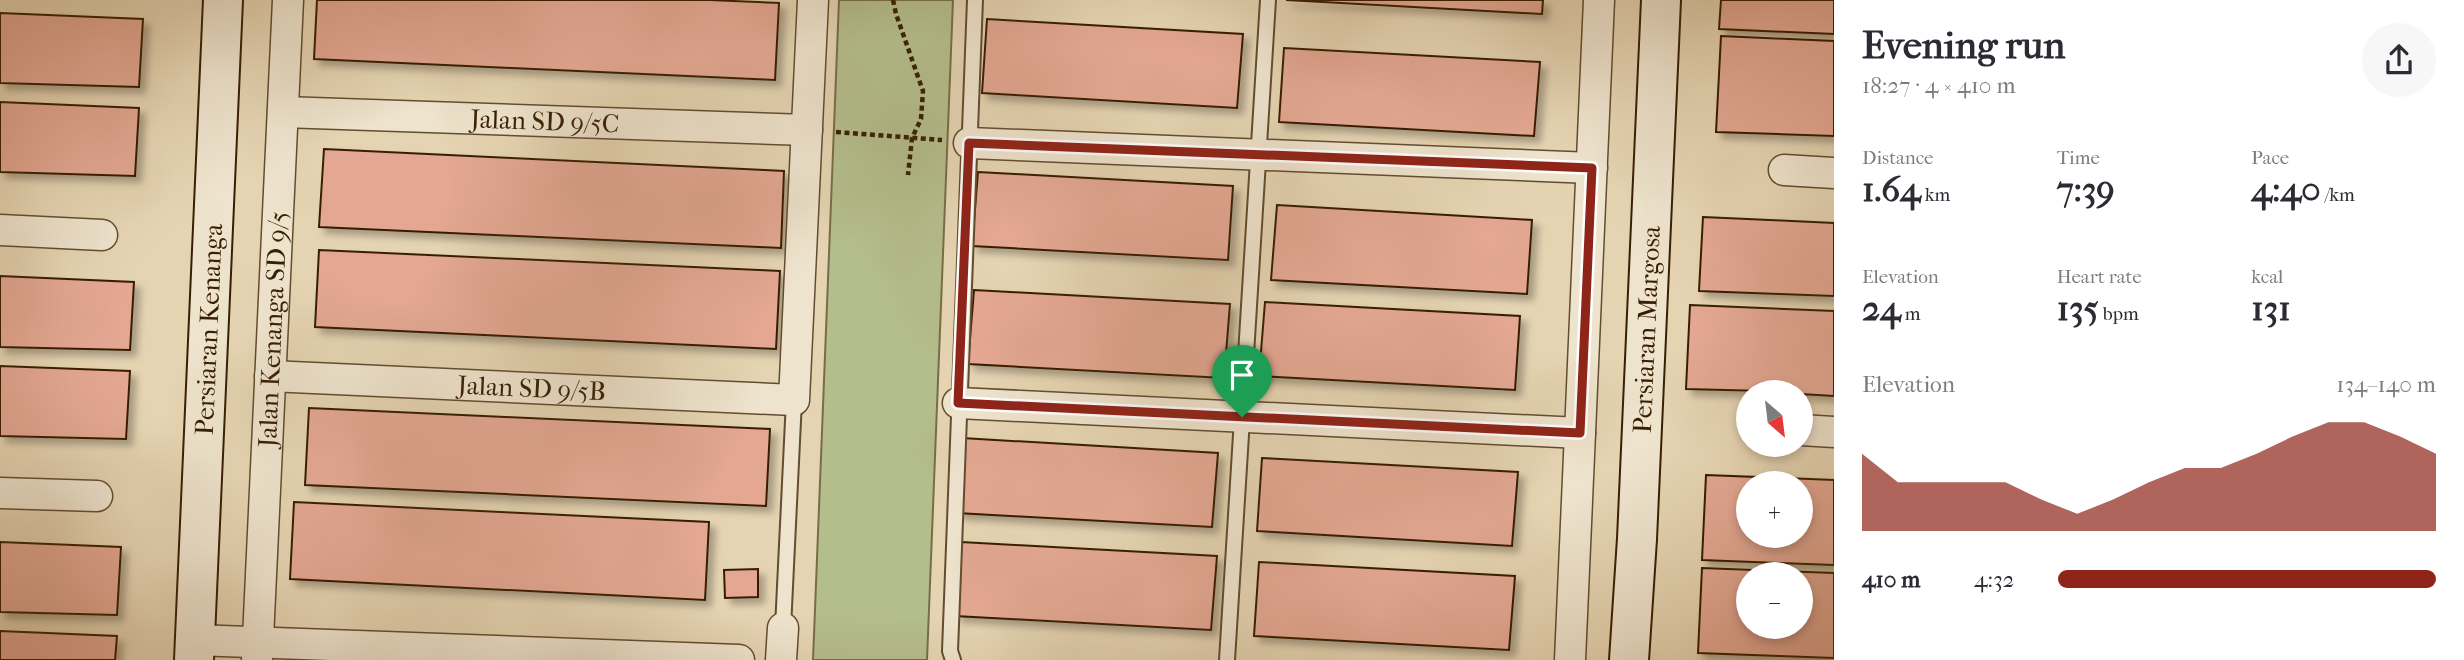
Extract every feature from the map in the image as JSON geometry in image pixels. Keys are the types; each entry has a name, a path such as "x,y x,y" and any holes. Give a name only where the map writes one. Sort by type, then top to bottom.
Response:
{"street":[{"name":"Persiaran Kenanga","path":"195,650 223,0"},
{"name":"Jalan Kenanga SD 9/5","path":"258,650 288,0"},
{"path":"794,400 813,0"},
{"path":"1570,660 1599,0"},
{"name":"Persiaran Margosa","path":"1629,660 1661,0"},
{"name":"Jalan SD 9/5C","path":"283,112 807,130"},
{"path":"969,143 1592,168"},
{"path":"1784,170 1834,173"},
{"path":"0,230 102,235"},
{"name":"Jalan SD 9/5B","path":"270,376 794,400"},
{"path":"958,403 1580,433"},
{"path":"1813,431 1834,432"},
{"path":"0,493 97,496"},
{"path":"781,660 783,628"},
{"path":"195,650 739,660"}],"lane":[{"path":"953,660 950,651 958,403 975,0"},
{"path":"1227,660 1268,0"},
{"path":"783,628 794,400"}],"path":[{"path":"893,0 923,91 921,119 912,138 908,175"},
{"path":"847,133 936,140"}],"green space":[{"path":"839,0 953,0 927,660 813,660"}],"building":[{"path":"317,0 709,0 779,3 775,80 314,59"},
{"path":"1286,0 1543,0 1542,14"},
{"path":"1721,0 1834,0 1834,34 1719,29"},
{"path":"0,13 143,19 139,87 0,83"},
{"path":"987,19 1243,34 1237,108 982,93"},
{"path":"1721,36 1834,41 1834,136 1716,132"},
{"path":"1284,48 1540,62 1534,136 1279,122"},
{"path":"0,102 139,108 135,176 0,172"},
{"path":"324,149 784,171 781,248 319,227"},
{"path":"978,172 1233,186 1228,260 972,246"},
{"path":"1277,205 1532,220 1527,294 1271,280"},
{"path":"1703,217 1834,223 1834,296 1699,291"},
{"path":"319,250 780,271 776,349 315,327"},
{"path":"0,276 134,282 130,350 0,347"},
{"path":"974,290 1230,304 1224,378 968,364"},
{"path":"1265,302 1520,316 1515,390 1259,376"},
{"path":"1690,305 1834,311 1834,396 1813,395 1813,380 1736,380 1736,390 1686,389"},
{"path":"0,366 130,371 126,439 0,436"},
{"path":"309,408 770,429 766,506 305,485"},
{"path":"962,438 1218,453 1212,527 957,513"},
{"path":"1262,458 1518,472 1512,546 1257,531"},
{"path":"1706,475 1736,476 1736,548 1813,548 1813,479 1834,480 1834,565 1813,564 1813,562 1702,560"},
{"path":"294,502 709,522 705,600 290,579"},
{"path":"0,542 121,547 117,615 0,612"},
{"path":"961,542 1217,556 1211,630 955,616"},
{"path":"1259,562 1515,576 1509,650 1254,636"},
{"path":"1702,568 1736,569 1736,639 1813,639 1813,572 1834,573 1834,658 1698,653"},
{"path":"758,569 758,597 725,598 724,570"},
{"path":"0,631 117,636 115,660 0,660"}],"route":[{"path":"969,143 1592,168 1580,433 1242,417 958,403 969,143"}]}
